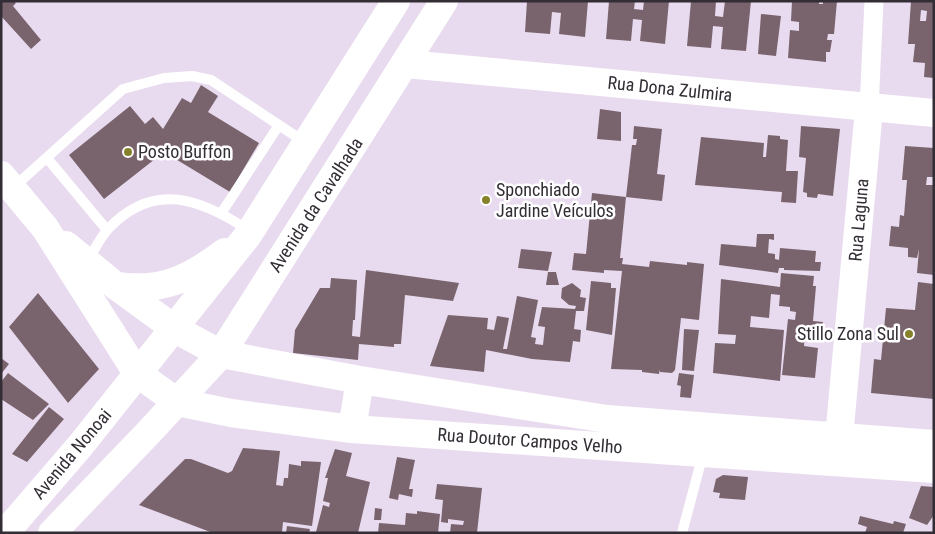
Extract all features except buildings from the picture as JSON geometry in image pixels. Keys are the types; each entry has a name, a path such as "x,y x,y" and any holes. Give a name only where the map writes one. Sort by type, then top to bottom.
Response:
{"main road":[{"path":"7,182 45,228 137,373 175,329 249,233 396,1"},
{"name":"Avenida da Cavalhada","path":"177,402 221,354 406,64 444,1"},
{"name":"Rua Dona Zulmira","path":"406,64 869,109 934,113"},
{"name":"Rua Laguna","path":"840,438 869,109"},
{"name":"Rua Doutor Campos Velho","path":"45,228 116,286 175,329 221,354 360,380 607,419 934,444"},
{"path":"116,286 144,288 178,281 204,268 249,233"},
{"name":"Rua Doutor Campos Velho","path":"137,373 177,402 231,413 352,429 934,469"},
{"name":"Avenida Nonoai","path":"5,533 80,446 137,373"},
{"path":"352,429 360,380"},
{"name":"Avenida Nonoai","path":"52,533 177,402"}],"street":[{"name":"Rua Laguna","path":"869,109 874,1"}],"lane":[{"path":"7,182 47,158 123,89 164,78 192,76 211,80 306,144"},
{"path":"222,212 279,125"},
{"path":"47,158 107,230"},
{"path":"87,262 107,230 131,208 164,198 203,204 222,212 249,233"},
{"path":"682,533 703,453"}],"place":[{"name":"Posto Buffon","path":"128,152"},
{"name":"Sponchiado Jardine Veículos","path":"486,200"},
{"name":"Stillo Zona Sul","path":"909,334"}]}
